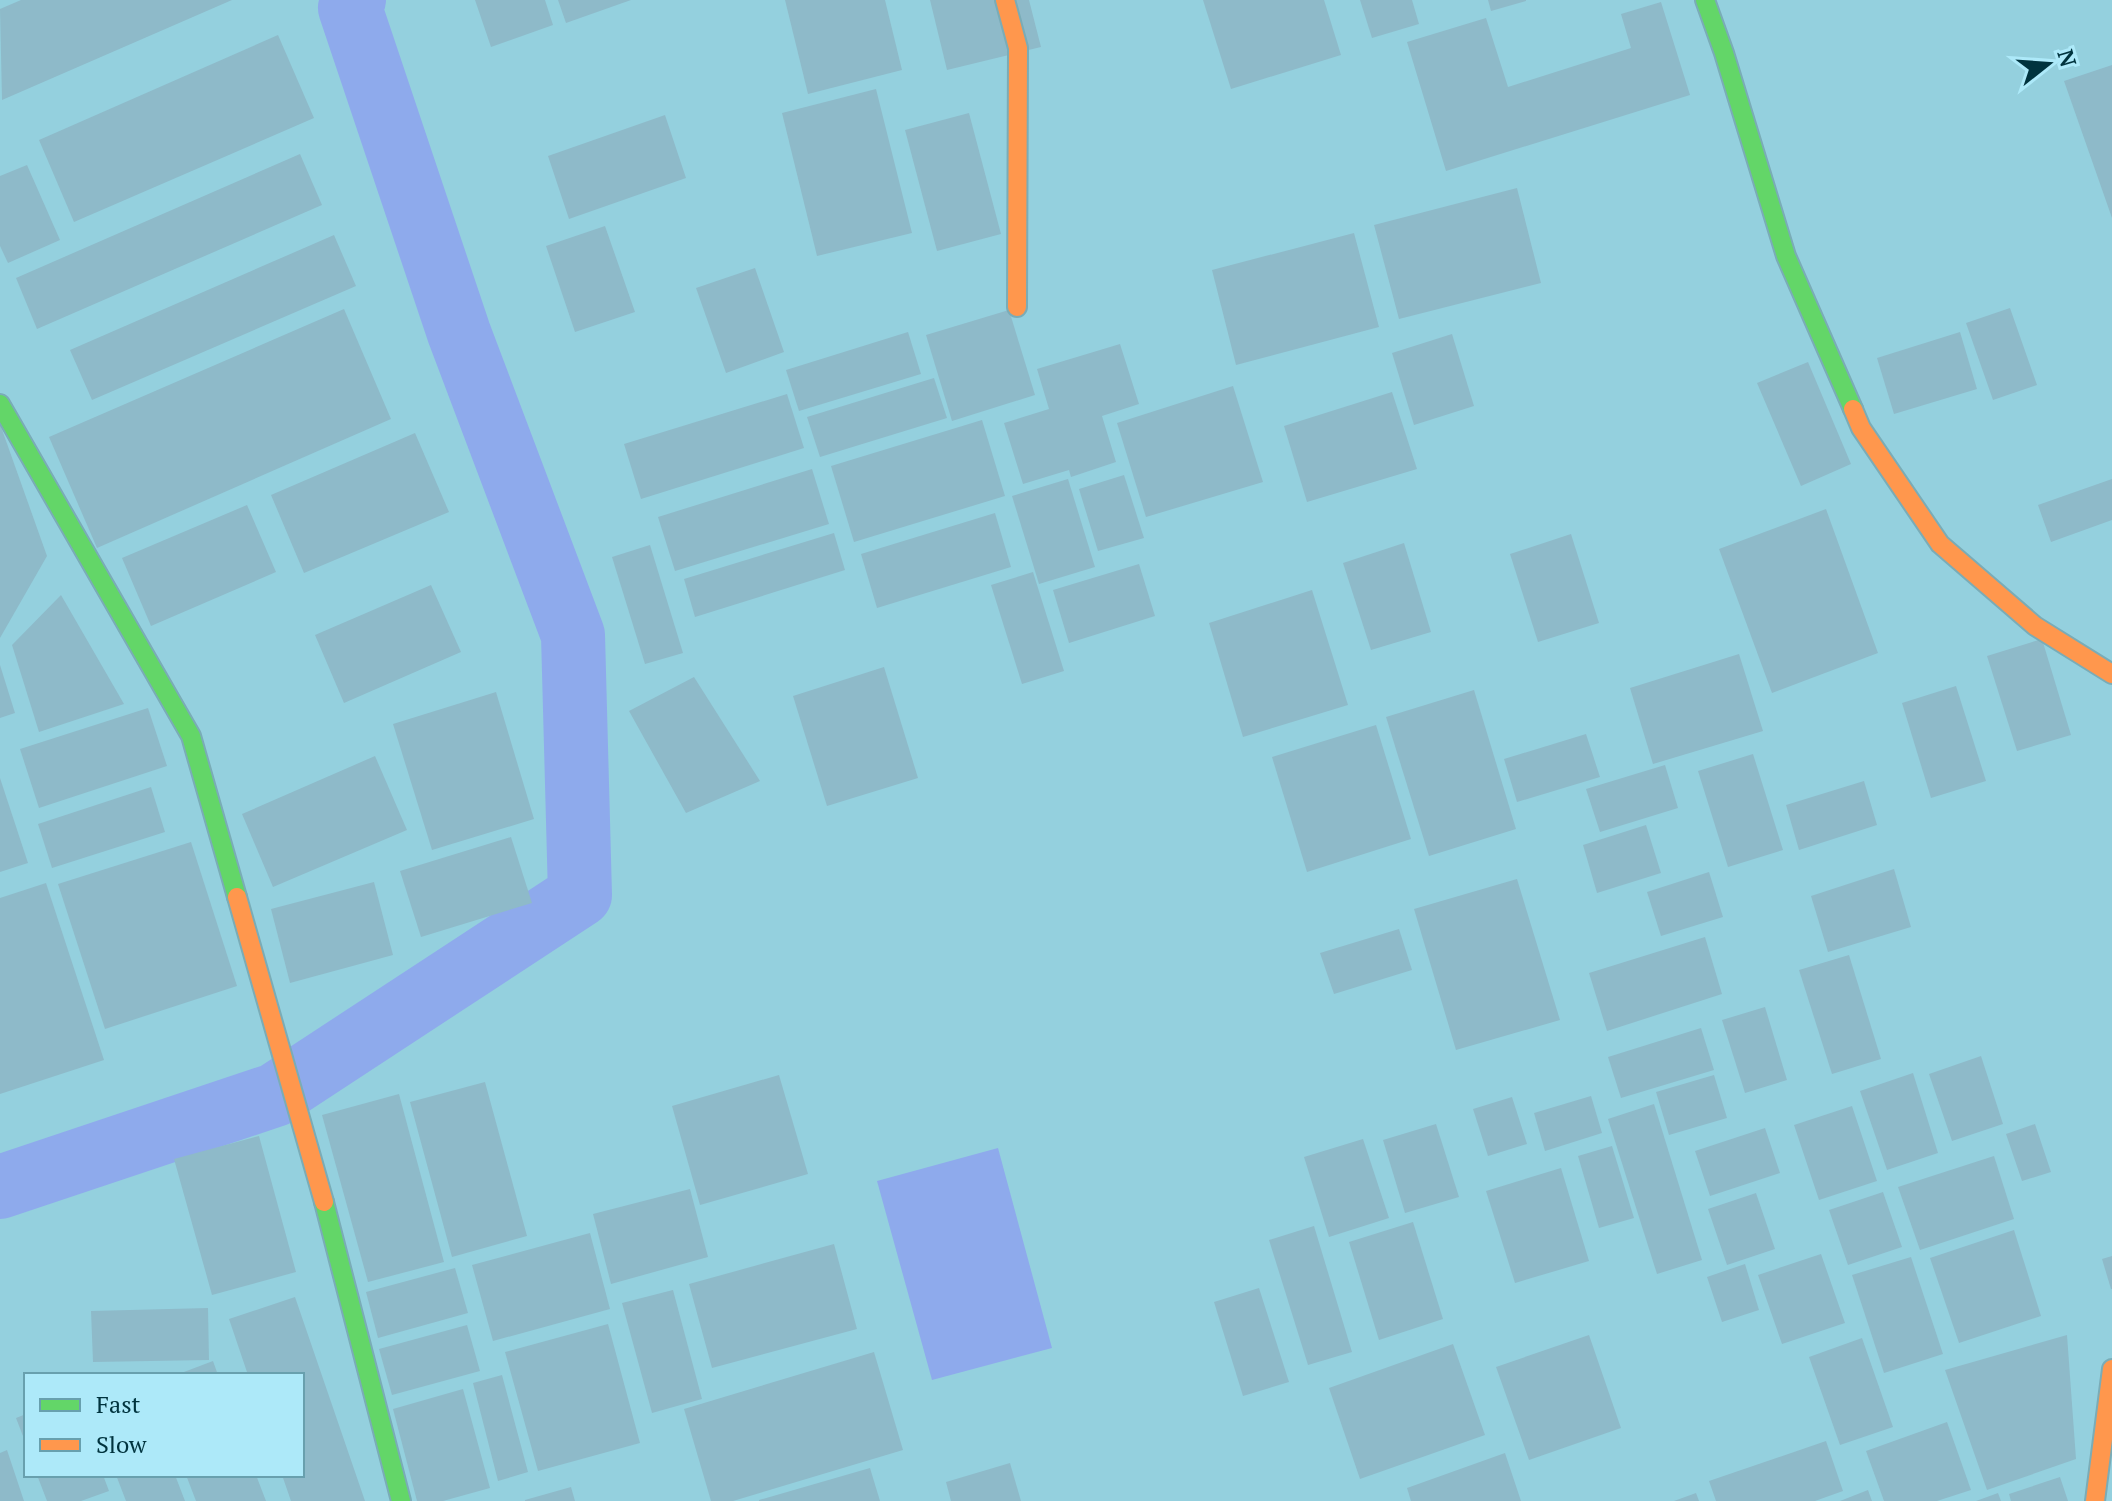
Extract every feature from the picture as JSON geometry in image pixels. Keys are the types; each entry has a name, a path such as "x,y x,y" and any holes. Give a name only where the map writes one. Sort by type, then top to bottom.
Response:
{"street":[{"path":"1005,0 1018,48 1017,307"},
{"path":"1705,0 1786,256 1861,428 1940,544 2035,626 2112,674"},
{"path":"0,404 191,736 311,1152 401,1501"},
{"path":"2095,1501 2112,1369"}],"water":[{"path":"998,1148 1052,1348 932,1380 877,1181"}],"building":[{"path":"21,0 232,0 2,100 0,9"},
{"path":"475,0 545,0 553,25 491,47"},
{"path":"558,0 631,0 566,23"},
{"path":"785,0 885,0 902,70 808,94"},
{"path":"930,0 1029,0 1041,47 947,70"},
{"path":"1203,0 1324,0 1341,55 1231,89"},
{"path":"1360,0 1412,0 1419,24 1372,38"},
{"path":"1488,0 1526,0 1526,1 1491,11"},
{"path":"1661,2 1690,95 1446,171 1407,42 1486,18 1508,87 1631,48 1621,14"},
{"path":"278,35 314,118 74,222 39,140"},
{"path":"2112,65 2112,218 2064,81"},
{"path":"876,89 912,233 817,256 782,113"},
{"path":"969,113 1001,234 937,251 905,130"},
{"path":"665,115 686,178 569,219 548,156"},
{"path":"300,154 322,205 37,329 16,278"},
{"path":"27,165 60,240 8,263 0,246 0,176"},
{"path":"1517,188 1541,283 1399,319 1374,225"},
{"path":"605,226 635,312 575,332 546,246"},
{"path":"1354,233 1379,327 1236,365 1212,270"},
{"path":"334,235 356,286 92,400 70,350"},
{"path":"755,268 784,352 726,373 696,288"},
{"path":"2010,308 2037,385 1993,400 1966,323"},
{"path":"344,309 391,419 97,548 49,437"},
{"path":"1009,310 1035,395 952,421 926,335"},
{"path":"908,332 921,374 799,411 786,370"},
{"path":"1960,332 1977,389 1894,414 1877,358"},
{"path":"1452,334 1474,406 1414,425 1392,353"},
{"path":"1120,344 1139,404 1102,416 1116,462 1071,477 1069,470 1023,484 1004,423 1049,409 1037,369"},
{"path":"1808,362 1851,464 1801,486 1757,383"},
{"path":"934,378 947,418 820,457 807,417"},
{"path":"1233,386 1263,482 1146,517 1117,423"},
{"path":"1392,392 1417,469 1307,502 1284,426"},
{"path":"787,394 804,448 641,499 624,444"},
{"path":"982,420 1005,496 854,542 831,466"},
{"path":"0,424 47,556 0,638"},
{"path":"415,433 449,512 304,573 271,495"},
{"path":"812,469 829,524 675,571 658,517"},
{"path":"1124,475 1144,538 1098,551 1079,489"},
{"path":"1068,479 1095,567 1039,584 1012,496"},
{"path":"2112,479 2112,520 2051,542 2038,505"},
{"path":"247,505 276,572 151,626 122,558"},
{"path":"1826,509 1878,653 1772,693 1719,549"},
{"path":"995,513 1011,567 877,608 861,554"},
{"path":"834,533 845,570 695,617 684,579"},
{"path":"1571,534 1599,623 1538,642 1510,554"},
{"path":"1404,543 1431,632 1371,650 1343,563"},
{"path":"650,545 683,653 645,664 612,557"},
{"path":"1139,564 1155,616 1069,643 1053,590"},
{"path":"1033,572 1064,671 1022,684 991,585"},
{"path":"431,585 461,652 344,703 315,635"},
{"path":"1312,590 1348,705 1243,737 1209,623"},
{"path":"61,595 124,704 39,732 12,645"},
{"path":"2042,639 2071,735 2017,751 1987,656"},
{"path":"1739,654 1763,731 1653,764 1630,688"},
{"path":"0,665 15,713 0,718"},
{"path":"884,667 918,778 827,806 793,696"},
{"path":"694,677 760,781 686,813 629,711"},
{"path":"1956,686 1986,781 1931,798 1902,703"},
{"path":"1474,690 1516,829 1429,856 1386,717"},
{"path":"496,692 534,819 432,850 393,724"},
{"path":"148,708 167,766 39,808 20,749"},
{"path":"1376,725 1411,839 1307,872 1272,757"},
{"path":"1586,734 1600,777 1517,802 1504,759"},
{"path":"1753,754 1783,850 1728,867 1698,771"},
{"path":"375,756 407,830 273,887 242,814"},
{"path":"1665,765 1678,808 1600,832 1586,789"},
{"path":"0,778 28,863 0,872"},
{"path":"1864,781 1877,825 1799,850 1786,805"},
{"path":"151,787 165,832 52,868 38,824"},
{"path":"1646,825 1661,873 1597,893 1583,845"},
{"path":"511,837 532,903 421,937 400,871"},
{"path":"191,842 237,986 105,1029 58,884"},
{"path":"1894,869 1911,927 1828,952 1811,896"},
{"path":"1709,872 1723,917 1661,936 1647,892"},
{"path":"1517,879 1560,1020 1456,1050 1414,909"},
{"path":"374,882 393,955 290,983 271,909"},
{"path":"46,883 104,1060 0,1094 0,898"},
{"path":"1399,929 1412,970 1334,994 1320,953"},
{"path":"1705,937 1722,994 1607,1031 1589,973"},
{"path":"1849,955 1881,1059 1832,1074 1799,970"},
{"path":"1765,1007 1787,1080 1745,1093 1722,1020"},
{"path":"1701,1028 1714,1070 1621,1098 1608,1057"},
{"path":"1981,1056 2003,1124 1952,1141 1929,1074"},
{"path":"1913,1073 1938,1153 1887,1170 1860,1091"},
{"path":"779,1075 808,1174 700,1205 672,1106"},
{"path":"1714,1075 1727,1118 1669,1135 1656,1092"},
{"path":"485,1082 527,1236 452,1257 410,1102"},
{"path":"399,1094 444,1262 368,1282 322,1115"},
{"path":"1591,1096 1602,1133 1545,1151 1534,1113"},
{"path":"1512,1097 1527,1144 1488,1156 1473,1109"},
{"path":"1654,1104 1702,1260 1657,1274 1608,1119"},
{"path":"1852,1106 1877,1181 1819,1200 1794,1125"},
{"path":"1436,1124 1459,1197 1405,1213 1383,1140"},
{"path":"2035,1124 2051,1172 2022,1181 2006,1134"},
{"path":"1765,1128 1780,1173 1710,1196 1695,1151"},
{"path":"259,1136 296,1272 212,1295 174,1159"},
{"path":"1363,1139 1389,1218 1329,1237 1304,1157"},
{"path":"1612,1146 1634,1218 1599,1228 1578,1156"},
{"path":"1994,1156 2014,1219 1920,1250 1898,1187"},
{"path":"1561,1168 1589,1261 1515,1283 1486,1191"},
{"path":"690,1189 708,1257 611,1284 593,1214"},
{"path":"1883,1192 1902,1247 1848,1265 1829,1210"},
{"path":"1756,1193 1775,1249 1727,1265 1708,1209"},
{"path":"1413,1222 1443,1319 1379,1340 1349,1242"},
{"path":"1314,1226 1352,1352 1308,1365 1269,1240"},
{"path":"2014,1230 2041,1316 1959,1343 1930,1258"},
{"path":"590,1233 610,1309 493,1341 472,1265"},
{"path":"834,1244 857,1329 712,1368 689,1284"},
{"path":"1821,1254 1845,1323 1782,1344 1758,1275"},
{"path":"2112,1256 2112,1289 2111,1289 2102,1259"},
{"path":"1911,1257 1943,1354 1884,1373 1852,1275"},
{"path":"1745,1264 1759,1310 1722,1322 1707,1277"},
{"path":"455,1268 468,1313 378,1338 366,1292"},
{"path":"1259,1288 1289,1382 1243,1396 1214,1302"},
{"path":"673,1290 702,1399 652,1413 622,1303"},
{"path":"295,1297 365,1501 291,1501 283,1477 304,1477 304,1373 247,1373 229,1319"},
{"path":"208,1308 209,1360 93,1362 91,1311"},
{"path":"608,1324 640,1443 538,1471 505,1352"},
{"path":"467,1325 480,1371 392,1395 379,1349"},
{"path":"1589,1335 1621,1428 1529,1460 1496,1367"},
{"path":"2067,1335 2076,1459 1987,1490 1945,1370"},
{"path":"1862,1338 1893,1427 1840,1445 1809,1357"},
{"path":"1453,1344 1485,1435 1360,1479 1329,1388"},
{"path":"874,1352 903,1450 733,1501 711,1501 684,1409"},
{"path":"213,1361 217,1373 181,1373"},
{"path":"502,1375 528,1472 498,1481 473,1383"},
{"path":"463,1389 490,1488 443,1501 417,1501 393,1409"},
{"path":"24,1415 24,1439 16,1418"},
{"path":"1947,1422 1971,1490 1937,1501 1884,1501 1866,1451"},
{"path":"1826,1441 1843,1491 1815,1501 1716,1501 1709,1481"},
{"path":"7,1450 24,1501 0,1501 0,1453"},
{"path":"1505,1453 1521,1501 1411,1501 1407,1488"},
{"path":"1010,1463 1021,1501 951,1501 946,1482"},
{"path":"870,1468 880,1501 759,1501 759,1500"},
{"path":"38,1477 104,1477 109,1491 81,1501 47,1501"},
{"path":"117,1477 176,1477 185,1501 126,1501"},
{"path":"187,1477 257,1477 266,1501 196,1501"},
{"path":"2060,1477 2068,1501 2011,1501 2009,1494"},
{"path":"571,1487 575,1501 525,1501 525,1500"},
{"path":"1868,1490 1872,1501 1840,1501"},
{"path":"1696,1493 1699,1501 1674,1501"},
{"path":"1998,1493 2001,1501 1976,1501"}],"waterway":[{"path":"0,1187 275,1095 580,895 573,635 459,333 350,8 354,0"}],"traffic: fast":[{"path":"1705,0 1786,256 1853,409"},
{"path":"0,404 191,736 237,897"},
{"path":"324,1202 401,1501"}],"traffic: slow":[{"path":"1005,0 1018,48 1017,307"},
{"path":"1853,409 1861,428 1940,544 2035,626 2112,674"},
{"path":"237,897 324,1202"},
{"path":"2095,1501 2112,1369"}]}
